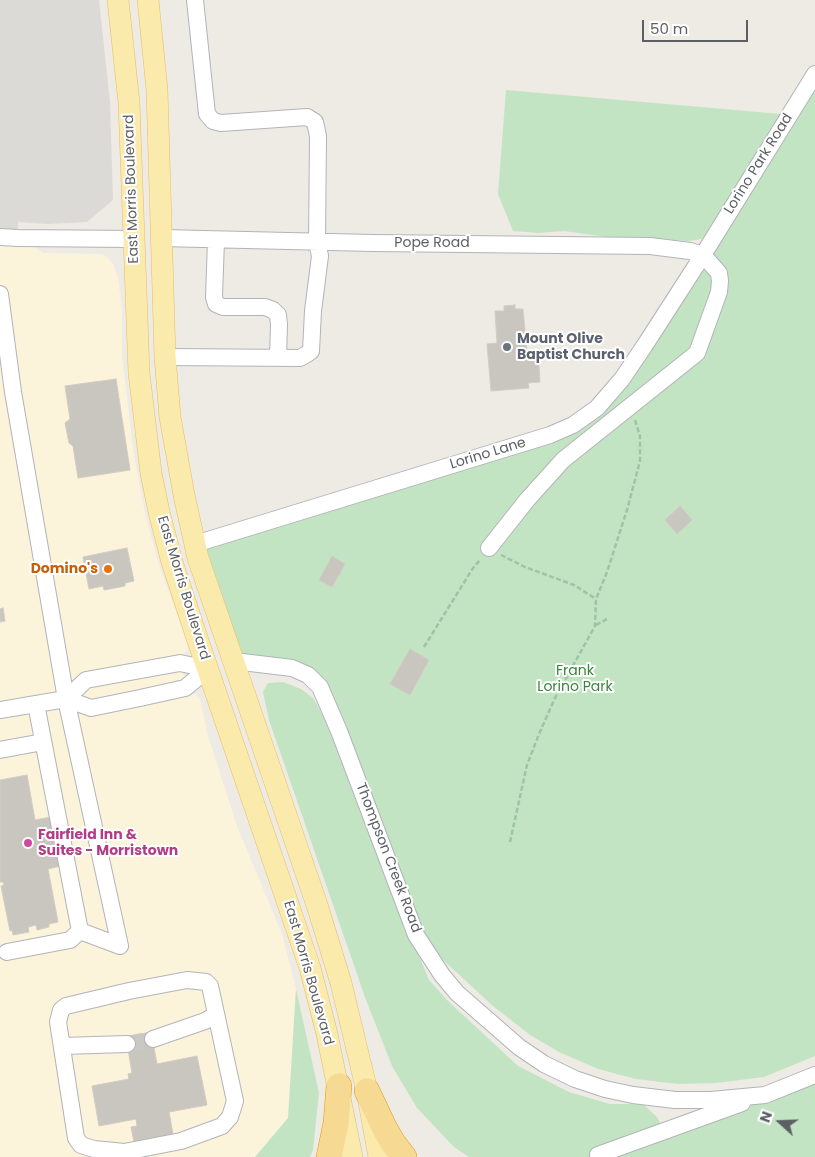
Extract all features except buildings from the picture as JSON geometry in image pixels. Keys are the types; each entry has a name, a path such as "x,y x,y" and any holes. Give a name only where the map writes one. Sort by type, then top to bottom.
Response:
{"highway":[{"path":"329,1157 336,1123 339,1086"},
{"path":"367,1091 389,1136 404,1157"}],"main road":[{"name":"East Morris Boulevard","path":"118,0 129,103 139,373 151,473 170,555 307,960 321,1007 339,1086 352,1157"},
{"name":"East Morris Boulevard","path":"148,0 157,90 165,358 170,417 184,495 206,582 336,966 367,1091 378,1157"},
{"path":"133,239 160,238"},
{"path":"208,669 234,661"}],"street":[{"path":"165,358 300,358 311,351 313,311 320,256 318,242 318,136 315,122 307,117 221,123 213,121 207,114 194,0"},
{"name":"Lorino Park Road","path":"703,255 815,74"},
{"path":"0,237 133,239"},
{"name":"Pope Road","path":"160,238 650,246 690,251 703,255"},
{"path":"216,240 214,297 216,304 223,307 259,306 273,310 278,315 279,324 278,358"},
{"path":"489,548 563,460 697,353 719,292 720,281 719,273 703,255"},
{"name":"Lorino Lane","path":"195,544 550,435 573,425 597,408 614,390 703,255"},
{"path":"0,294 13,392 66,699 120,946 80,931"},
{"name":"Thompson Creek Road","path":"234,661 292,668 308,675 320,687 339,731 416,935 442,975 457,993 519,1047 544,1064 575,1079 605,1089 632,1095 675,1100 711,1100 766,1094 815,1074"},
{"path":"66,699 86,680 180,663 208,669"},
{"path":"0,710 66,699 91,708 185,688 208,669"},
{"path":"136,672 140,698"},
{"path":"36,704 80,931"},
{"path":"0,750 43,742"},
{"path":"7,952 70,940 80,931"},
{"path":"187,980 206,982 210,986 216,1015 235,1101 230,1116 222,1126 181,1141 124,1152 94,1150 81,1145 76,1138 58,1022 61,1010 66,1006 129,991 187,980"},
{"path":"152,1038 205,1021 216,1015"},
{"path":"62,1046 127,1044"},
{"path":"598,1155 766,1094"}],"path":[{"path":"510,842 525,774 539,734 555,698 595,626 596,599 607,572 627,510 640,461 640,436 630,407"},
{"path":"424,647 473,568 489,548 525,568 574,585 596,599"},
{"path":"595,626 609,618"}],"shaded area":[{"path":"0,0 99,0 110,102 113,200 87,222 48,224 18,222 18,238 0,237"},
{"path":"0,237 18,238 44,253 102,254 113,264 118,277 122,310 122,357 134,456 146,518 159,565 188,643 187,650 178,657 190,695 196,694 200,699 208,736 237,826 282,934 296,989 288,1118 255,1157 0,1157"}],"green space":[{"name":"Frank Lorino Park","path":"815,74 815,1056 764,1077 716,1083 678,1084 636,1079 598,1069 559,1052 530,1035 493,1006 416,935 308,675 234,661 195,544 425,474 597,408"},
{"path":"506,90 781,114 702,239 688,241 607,237 564,231 539,233 513,231 498,194"},
{"path":"283,682 301,689 313,698 325,719 357,804 429,980 447,1000 518,1066 569,1092 610,1104 643,1104 657,1117 666,1135 815,1069 815,1157 469,1157 454,1147 417,1108 392,1066 366,1000 269,720 263,692 268,683"},
{"path":"296,989 319,1093 313,1150 310,1157 255,1157 288,1118"}],"tunnel":[{"path":"127,1044 153,1039"}],"place":[{"name":"Mount Olive Baptist Church","path":"507,347"},
{"name":"Domino's","path":"108,569"},
{"name":"Fairfield Inn & Suites - Morristown","path":"28,843"}]}
